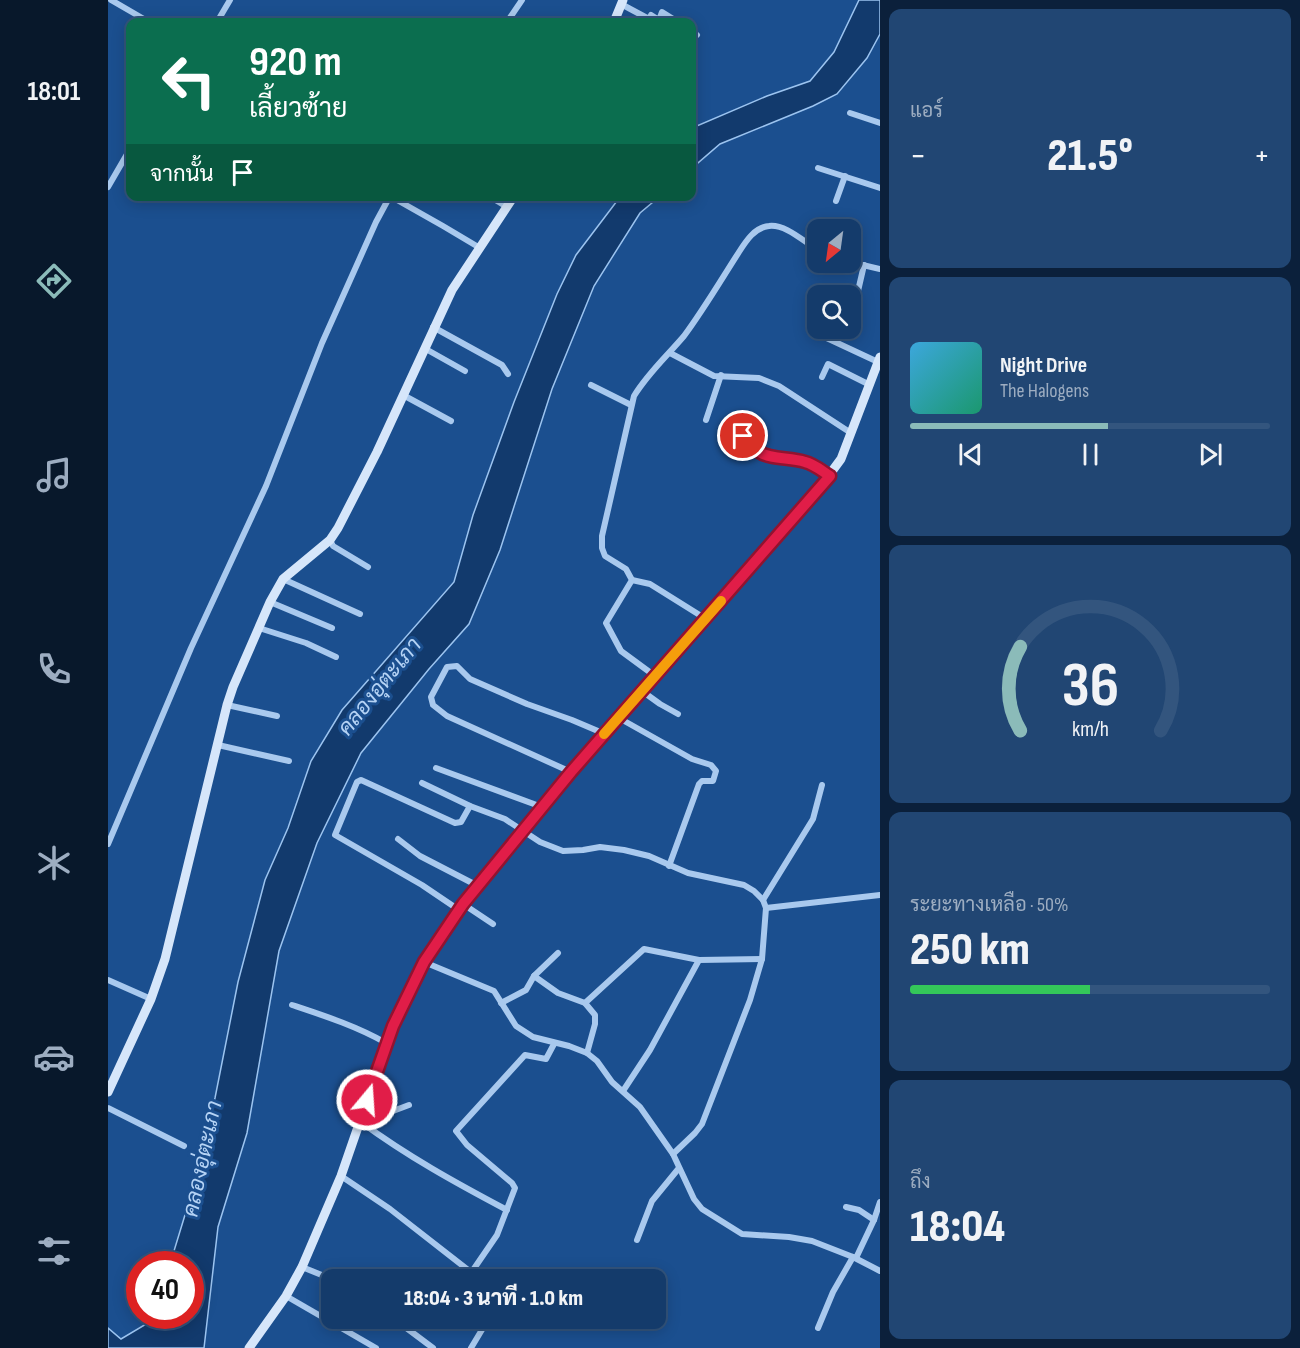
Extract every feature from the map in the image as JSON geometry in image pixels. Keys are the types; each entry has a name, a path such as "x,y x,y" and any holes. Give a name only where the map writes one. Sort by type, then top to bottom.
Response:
{"street":[{"path":"111,0 142,18"},
{"path":"219,18 230,0"},
{"path":"510,18 522,0"},
{"path":"616,18 622,2 647,18"},
{"path":"660,18 662,12 672,18"},
{"path":"850,113 880,123"},
{"path":"108,187 126,156"},
{"path":"818,168 880,188"},
{"path":"836,201 844,176"},
{"path":"108,844 191,648 266,486 322,343 376,222 388,201"},
{"path":"397,201 480,248"},
{"path":"497,201 507,207"},
{"path":"108,1092 151,999 165,959 227,705 270,603 283,579 330,540 338,528 403,395 433,327 453,290 510,201"},
{"path":"706,619 650,584 632,580 626,569 605,556 602,548 602,536 631,405 643,381 670,353 704,308 744,244 756,230 768,225 779,227 807,244"},
{"path":"861,264 880,269"},
{"path":"859,285 864,265"},
{"path":"433,327 502,365 508,374"},
{"path":"249,1348 286,1296 302,1267 341,1176 386,1044 424,962 461,907 522,831 830,476 841,459 879,359 830,339"},
{"path":"424,348 465,371"},
{"path":"670,353 714,376 759,378 779,386 851,433"},
{"path":"822,377 828,364 870,386"},
{"path":"706,420 722,375"},
{"path":"591,385 631,405"},
{"path":"403,395 451,421"},
{"path":"743,436 748,437 760,452 776,458 785,457 808,462 830,476"},
{"path":"330,540 333,546 368,567"},
{"path":"283,579 360,614"},
{"path":"632,580 606,623 607,628 621,651 655,676"},
{"path":"270,603 332,628"},
{"path":"259,628 306,643 336,657"},
{"path":"571,772 447,716 433,705 431,697 447,667 457,666 470,679 605,734"},
{"path":"642,691 678,714"},
{"path":"227,705 277,716"},
{"path":"619,717 692,759 711,765 716,771 713,781 702,781 699,784 669,866"},
{"path":"218,745 289,761"},
{"path":"436,768 542,807"},
{"path":"470,806 461,822 455,823 361,780 357,782 335,835 493,924"},
{"path":"422,783 470,806 506,819 540,842 562,850 600,847 649,856 688,873 744,885 763,900 766,908 762,959 750,1000 702,1124 673,1154"},
{"path":"763,900 813,819 822,786"},
{"path":"398,840 420,856 478,886"},
{"path":"766,908 880,896"},
{"path":"585,1003 644,949 699,960 762,959"},
{"path":"501,1003 526,990 534,976 558,953"},
{"path":"623,1091 650,1050 699,960"},
{"path":"424,962 494,991 516,1026 534,1037 569,1046 587,1053 597,1061 612,1082 640,1107 673,1154 694,1199 702,1209 741,1234 812,1241 855,1257 880,1271"},
{"path":"534,976 558,993 585,1003 595,1015 596,1019 587,1053"},
{"path":"108,980 151,999"},
{"path":"292,1005 348,1024 386,1044"},
{"path":"474,1269 497,1235 515,1188 467,1145 456,1131 525,1055 546,1059 554,1044"},
{"path":"108,1063 119,1068"},
{"path":"367,1100 393,1111 409,1105"},
{"path":"108,1108 184,1146"},
{"path":"361,1122 395,1147 438,1173 507,1210"},
{"path":"637,1240 652,1201 679,1168"},
{"path":"341,1176 390,1209 466,1269"},
{"path":"818,1328 833,1292 874,1220 880,1202"},
{"path":"846,1207 859,1210 874,1220"},
{"path":"302,1267 321,1275"},
{"path":"286,1296 376,1348"},
{"path":"408,1329 433,1348"},
{"path":"471,1348 482,1329"}],"water":[{"path":"859,0 880,0 880,34 867,58 837,94 720,144 696,165 696,126 767,96 810,81 834,52"},
{"name":"คลองอุ่ตะเภา","path":"617,201 654,201 640,213 594,286 552,389 500,550 469,624 361,753 317,843 279,951 247,1133 218,1227 204,1348 108,1348 108,1328 121,1339 138,1329 204,1329 204,1251 174,1251 192,1192 215,1098 238,982 265,880 288,828 311,761 342,710 454,582 473,515 514,402 557,294 576,255"}],"slow traffic":[{"path":"604,734 721,601"}],"route":[{"path":"367,1100 393,1026 424,962 463,904 571,772 830,476 808,462 785,457 776,458 760,452 748,437 743,436"}]}
